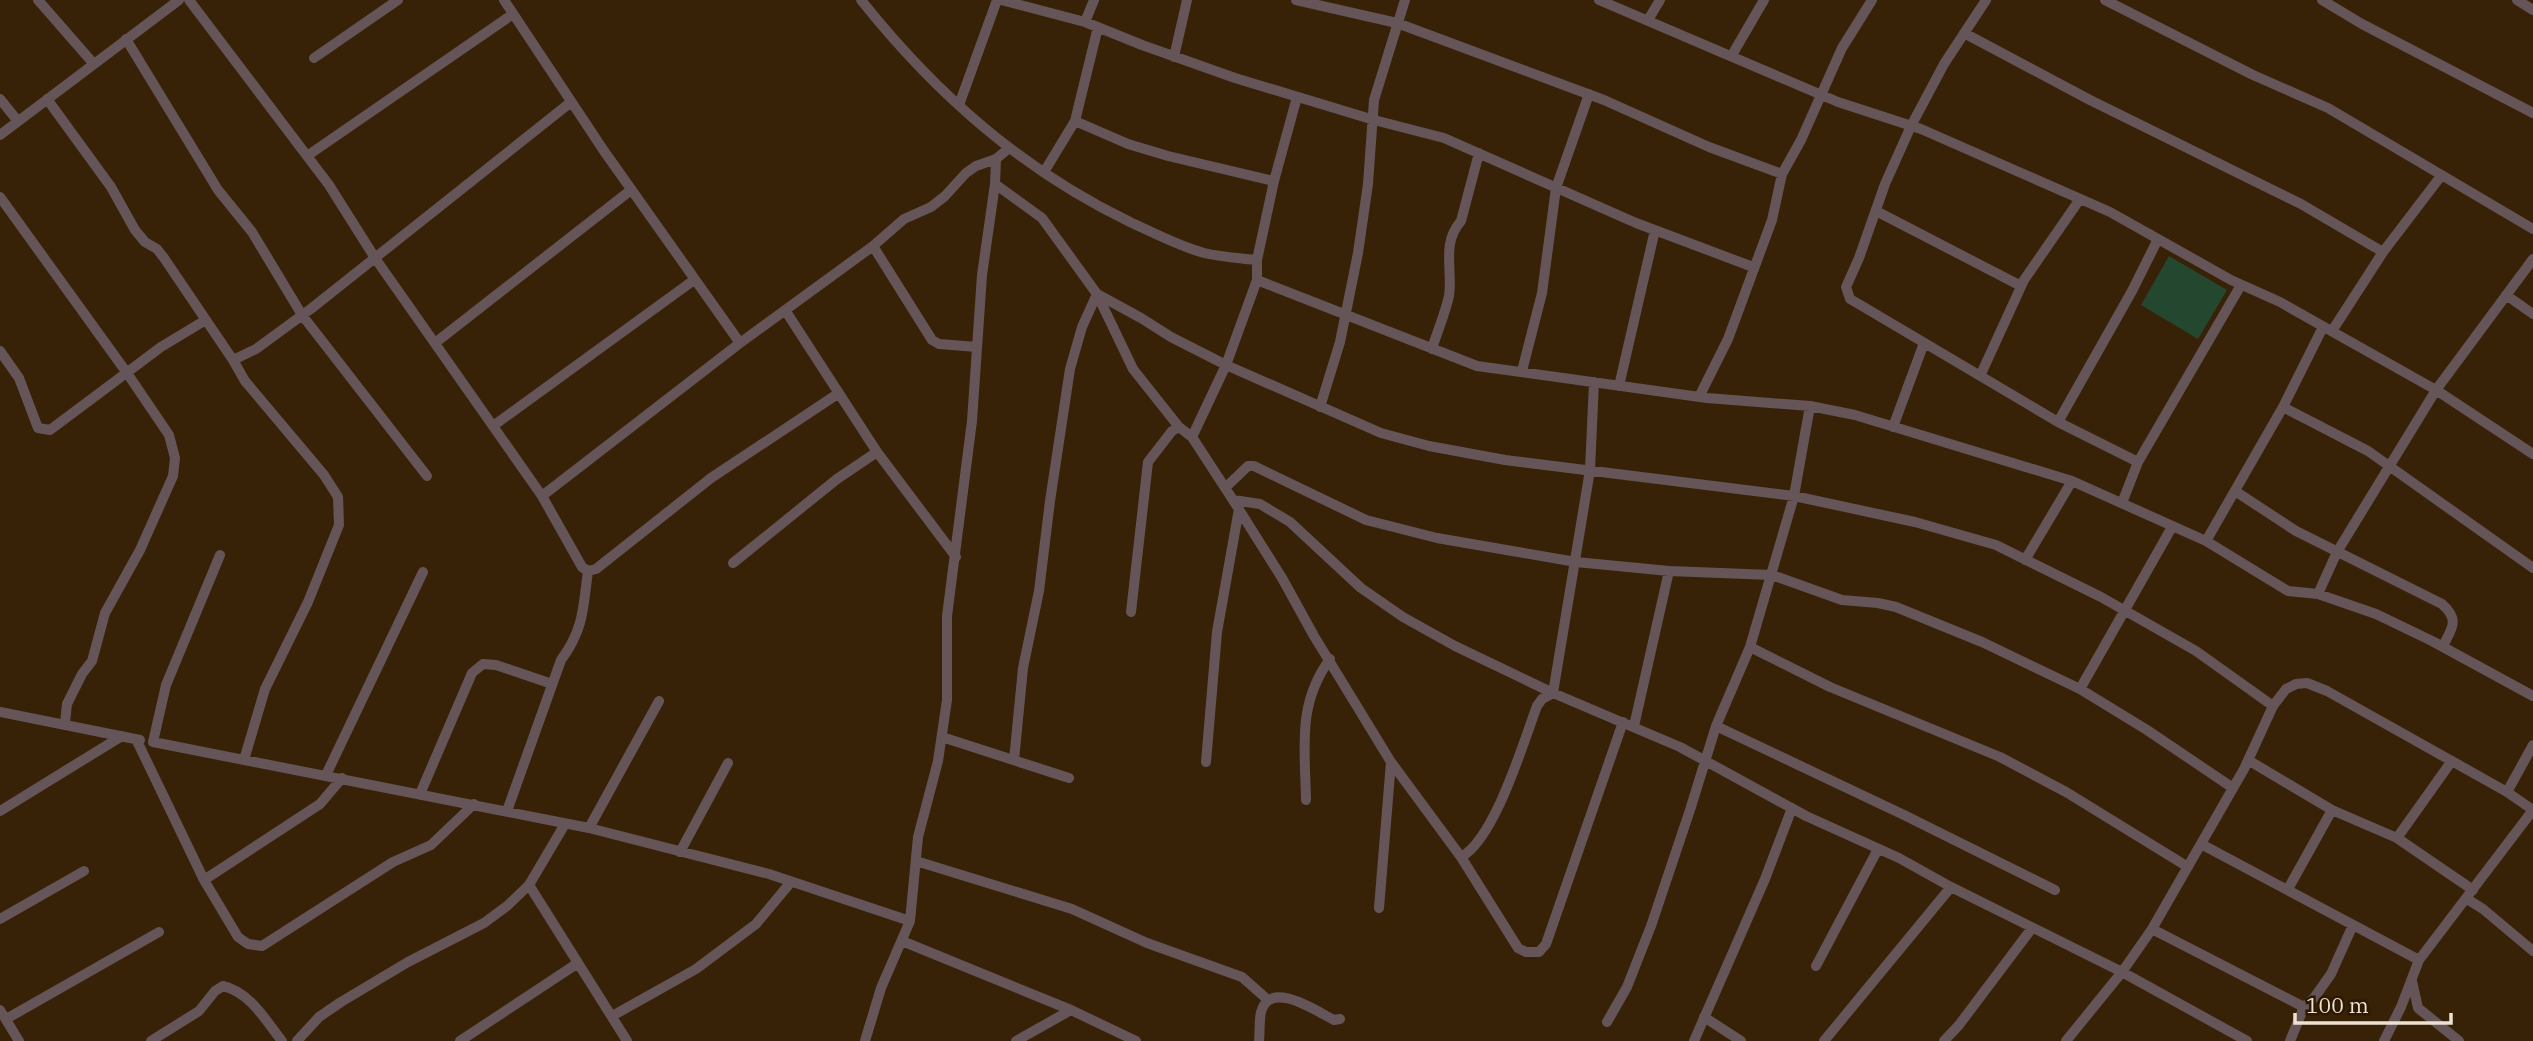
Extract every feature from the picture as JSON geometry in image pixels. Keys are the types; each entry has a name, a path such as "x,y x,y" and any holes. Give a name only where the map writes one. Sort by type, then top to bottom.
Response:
{"street":[{"path":"38,0 93,63"},
{"path":"0,135 179,0"},
{"path":"189,0 329,185 375,258 542,496 582,567 588,571 596,569 711,478 839,393"},
{"path":"314,58 398,0"},
{"path":"503,0 631,190 740,344"},
{"path":"861,0 883,28 945,94 1008,149 1100,208 1169,241 1205,253 1257,260"},
{"path":"959,105 999,0 1085,22 1174,57 1297,97 1444,138 1655,230 1753,267"},
{"path":"1085,22 1094,0"},
{"path":"1174,57 1187,0"},
{"path":"1296,0 1396,23 1589,94 1709,147 1782,174"},
{"path":"1320,407 1345,316 1368,184 1374,100 1405,0"},
{"path":"1599,0 1838,102 1911,126 2080,199 2241,285 2280,302 2437,390 2533,454"},
{"path":"1648,20 1660,0"},
{"path":"1732,55 1764,0"},
{"path":"1699,397 1728,340 1772,220 1782,174 1842,48 1872,0"},
{"path":"1986,0 1944,64 1911,126 1885,184 1846,287 1848,294 1850,299 1981,374 2058,422 2138,462"},
{"path":"2105,0 2253,75 2328,108 2533,229"},
{"path":"2322,0 2362,24 2533,113"},
{"path":"2516,0 2533,10"},
{"path":"307,156 513,15"},
{"path":"1044,172 1075,121 1098,27"},
{"path":"1964,33 2090,100 2301,204 2383,253"},
{"path":"126,39 218,190 252,232 302,315 427,476"},
{"path":"1522,371 1542,293 1556,188 1589,94"},
{"path":"1192,437 1226,365 1258,281 1257,260 1274,181 1297,97"},
{"path":"0,99 17,120"},
{"path":"47,99 111,187 135,230 164,258 245,381 324,475 338,497 339,525 308,602 265,689 244,760"},
{"path":"233,360 256,349 302,315 571,102"},
{"path":"1075,121 1128,144 1274,181"},
{"path":"542,496 873,246 904,219 931,206 975,166 996,159 1008,149"},
{"path":"1432,349 1448,297 1449,242 1454,229 1461,221 1479,153"},
{"path":"865,1041 881,988 910,921 918,837 942,737 947,700 947,616 972,421 982,275 996,159"},
{"path":"2206,541 2328,329 2441,177"},
{"path":"995,184 1042,218 1097,294 1133,369 1179,427 1192,437 1236,504 1391,762 1461,857 1518,948 1526,952 1539,952 1546,944 1628,724 1669,571"},
{"path":"435,343 631,190"},
{"path":"0,197 169,435 175,458 173,476 140,550 105,612 92,661 82,674 67,704 65,723"},
{"path":"1981,374 2021,286 2080,199"},
{"path":"1877,211 2021,286"},
{"path":"1619,386 1655,230"},
{"path":"2058,422 2132,292 2158,239"},
{"path":"873,246 932,340 939,344 977,347"},
{"path":"2318,594 2337,552 2401,446 2437,390 2533,259"},
{"path":"493,426 694,280"},
{"path":"1258,281 1477,366 1699,397 1810,406 1855,415 2072,481 2206,541 2288,591 2318,594 2376,614 2443,646 2533,696"},
{"path":"2122,503 2138,462 2241,285"},
{"path":"1097,294 1226,365 1381,433 1429,446 1505,460 1794,496 1915,522 1996,545 2124,610 2196,651 2273,706"},
{"path":"1014,760 1023,668 1039,591 1070,369 1082,327 1097,294"},
{"path":"2506,295 2533,314"},
{"path":"785,310 877,452 956,557"},
{"path":"0,351 19,378 38,428 50,430 161,347 204,321"},
{"path":"1893,427 1924,343"},
{"path":"1553,693 1590,470 1594,382"},
{"path":"1607,1022 1627,987 1651,926 1716,726 1750,648 1794,496 1810,406"},
{"path":"2283,407 2368,452 2533,568"},
{"path":"1131,612 1148,461 1172,431 1179,427"},
{"path":"733,562 837,479 877,452"},
{"path":"1225,488 1248,466 1254,466 1366,520 1437,538 1576,562 1669,571 1772,575 1842,600 1896,607 1982,642 2080,689 2233,788"},
{"path":"2025,560 2072,481"},
{"path":"2235,491 2296,531 2442,604 2450,611 2453,619 2443,646"},
{"path":"1236,504 1260,504 1290,522 1350,579 1403,617 1455,646 1553,693 1705,760 1791,808 2122,972 2247,1041"},
{"path":"1206,762 1217,632 1236,504"},
{"path":"2080,689 2172,527"},
{"path":"153,742 166,685 220,555"},
{"path":"506,811 561,660 574,643 581,624 588,571"},
{"path":"326,775 423,572"},
{"path":"1750,648 1830,687 2000,757 2066,792 2188,867"},
{"path":"1306,800 1305,714 1314,683 1330,659"},
{"path":"420,794 472,673 483,664 496,665 552,684"},
{"path":"2066,1041 2122,972 2152,929 2233,788 2273,706 2286,689 2307,683 2327,691 2507,792 2533,810 2419,960 2401,1007 2384,1041"},
{"path":"1461,857 1470,852 1491,822 1537,706 1542,699 1553,693"},
{"path":"589,828 659,701"},
{"path":"0,712 589,828 791,882 910,921"},
{"path":"1716,726 2054,890"},
{"path":"0,811 122,736"},
{"path":"942,737 1069,778"},
{"path":"136,739 204,880 238,937 248,944 262,946 393,862 432,845 474,804"},
{"path":"2507,792 2533,745"},
{"path":"2248,760 2332,810 2397,838 2470,895 2533,951"},
{"path":"1379,908 1391,762"},
{"path":"2397,838 2451,762"},
{"path":"680,852 728,763"},
{"path":"204,880 320,804 342,778"},
{"path":"1694,1041 1765,879 1791,808"},
{"path":"2288,889 2332,810"},
{"path":"297,1041 319,1017 341,1002 408,962 484,923 507,906 529,885 565,824"},
{"path":"2201,844 2419,960"},
{"path":"1816,966 1878,849"},
{"path":"916,860 1072,909 1147,943 1242,977 1268,1000"},
{"path":"0,919 84,871"},
{"path":"612,1016 696,969 756,923 791,882"},
{"path":"529,885 627,1041"},
{"path":"1824,1041 1951,887"},
{"path":"2290,1041 2304,1007 2314,998 2330,974 2353,925"},
{"path":"1944,1041 2032,928"},
{"path":"2152,929 2304,1007"},
{"path":"19,1041 3,1014 159,932"},
{"path":"902,941 1071,1010 1129,1040"},
{"path":"460,1041 578,963"},
{"path":"2412,981 2418,1008"},
{"path":"151,1041 199,1011 215,991 223,986 234,989 253,1005 282,1041"},
{"path":"1259,1041 1261,1011 1268,1000 1275,996 1293,1000 1334,1020 1340,1019"},
{"path":"2401,1007 2418,1008 2459,1041"},
{"path":"1016,1041 1071,1010"},
{"path":"1704,1017 1741,1041"}],"green space":[{"path":"2169,256 2227,290 2198,339 2141,305"}]}
